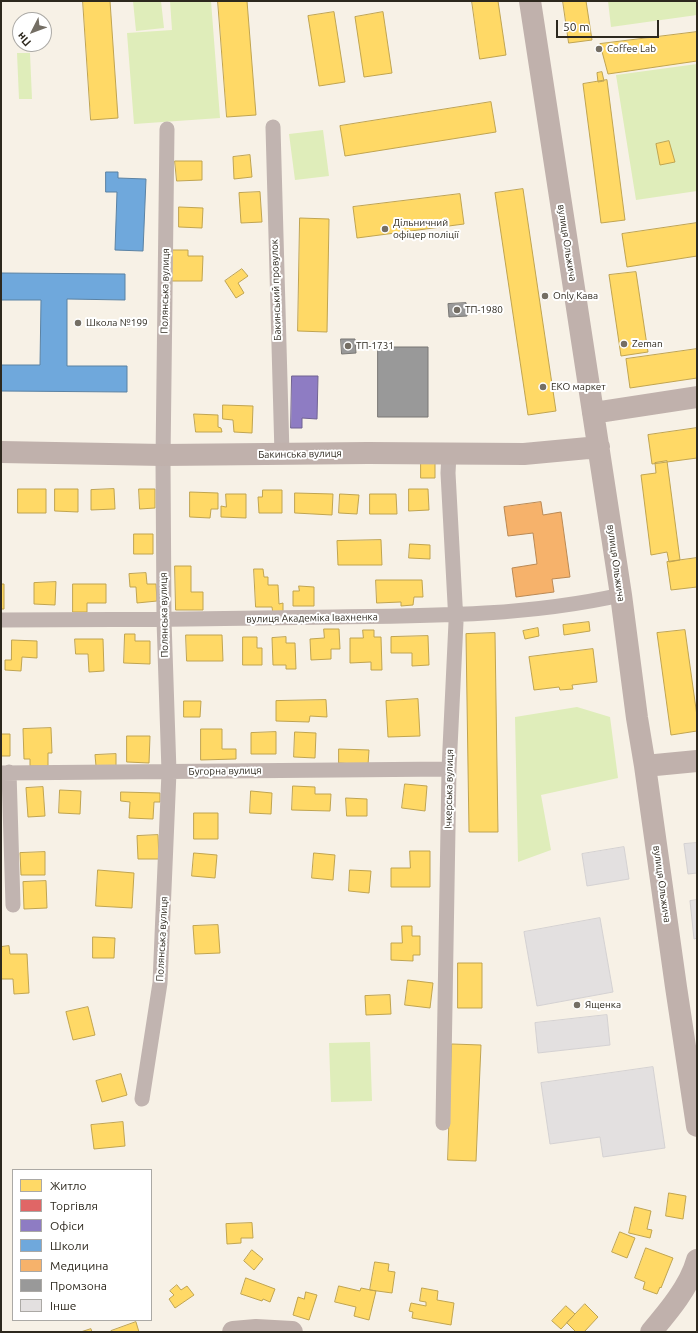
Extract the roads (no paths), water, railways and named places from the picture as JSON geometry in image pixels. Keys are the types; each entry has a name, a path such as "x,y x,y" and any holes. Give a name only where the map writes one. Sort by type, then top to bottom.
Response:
{"main road":[{"name":"вулиця Ольжича","path":"530,1 621,595 637,718 697,1126"},
{"path":"593,413 697,397"},
{"name":"Бакинська вулиця","path":"1,452 163,455 368,453 524,454 599,447"},
{"path":"645,766 697,761"},
{"path":"651,1332 666,1314 686,1284 697,1260"},
{"path":"233,1332 256,1330 292,1332"}],"street":[{"name":"Бакинський провулок","path":"273,127 282,454"},
{"name":"Полянська вулиця","path":"142,1099 160,983 169,772 164,620 163,455 167,129"},
{"name":"Ічкерська вулиця","path":"443,1123 449,769 456,616 448,454"},
{"name":"вулиця Академіка Івахненка","path":"1,620 164,620 456,616 507,613 555,607 621,595"},
{"name":"Бугорна вулиця","path":"5,772 449,769"},
{"path":"5,772 13,905"}],"place":[{"name":"Coffee Lab","path":"599,49"},
{"name":"Дільничний офіцер поліції","path":"385,229"},
{"name":"Only Кава","path":"545,296"},
{"name":"ТП-1980","path":"457,310"},
{"name":"Школа №199","path":"78,323"},
{"name":"Zeman","path":"624,344"},
{"name":"ТП-1731","path":"348,346"},
{"name":"ЕКО маркет","path":"543,387"},
{"name":"Ященка","path":"577,1005"}]}
